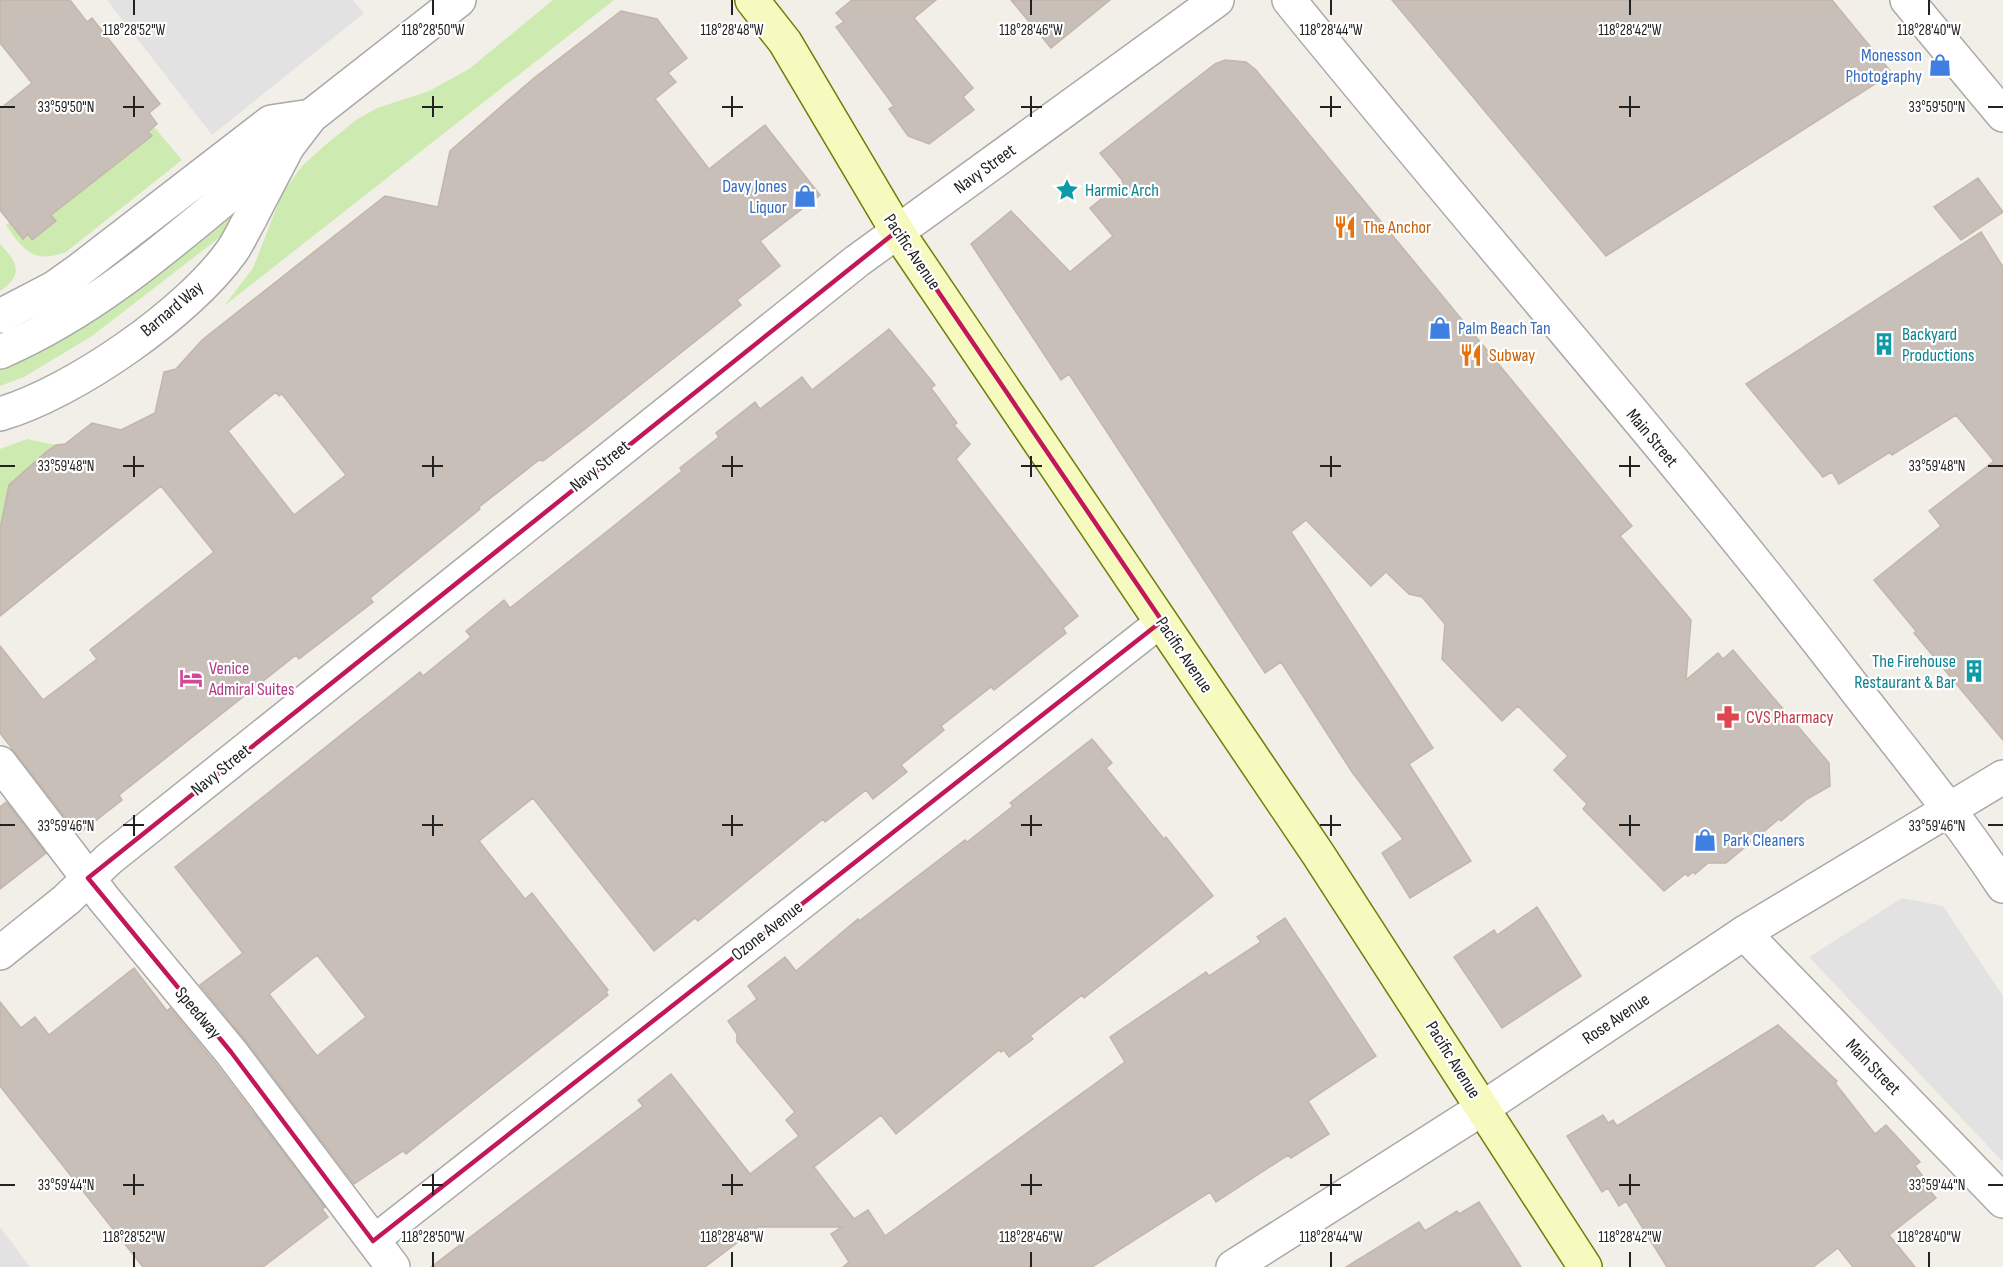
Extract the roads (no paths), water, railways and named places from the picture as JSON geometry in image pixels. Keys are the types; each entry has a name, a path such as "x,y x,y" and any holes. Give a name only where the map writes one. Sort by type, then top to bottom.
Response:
{"main road":[{"name":"Pacific Avenue","path":"752,0 785,42 897,231 1324,864 1584,1267"}],"street":[{"name":"Barnard Way","path":"0,414 53,392 98,366 174,311 207,281 233,250 288,146 311,116 459,0"},
{"name":"Navy Street","path":"0,953 66,900 109,859 897,231 1217,0"},
{"name":"Main Street","path":"1289,0 1400,137 1774,584 2003,886"},
{"path":"1907,0 2003,115"},
{"name":"Barnard Way","path":"0,316 54,288 78,271 271,122 311,116"},
{"name":"Barnard Way","path":"0,352 54,327 93,303 288,146"},
{"name":"Ozone Avenue","path":"373,1241 1162,621"},
{"name":"Speedway","path":"0,763 88,878 231,1052 393,1267"},
{"name":"Rose Avenue","path":"1233,1267 1483,1108 1744,933 1946,809 2003,777"},
{"name":"Main Street","path":"1744,933 2003,1201"}],"place":[{"name":"Monesson Photography","path":"1940,65"},
{"name":"Harmic Arch","path":"1067,190"},
{"name":"Davy Jones Liquor","path":"805,196"},
{"name":"The Anchor","path":"1345,227"},
{"name":"Palm Beach Tan","path":"1440,328"},
{"name":"Backyard Productions","path":"1884,344"},
{"name":"Subway","path":"1471,355"},
{"name":"The Firehouse Restaurant & Bar","path":"1974,671"},
{"name":"Venice Admiral Suites","path":"191,678"},
{"name":"CVS Pharmacy","path":"1728,717"},
{"name":"Park Cleaners","path":"1705,840"}]}
